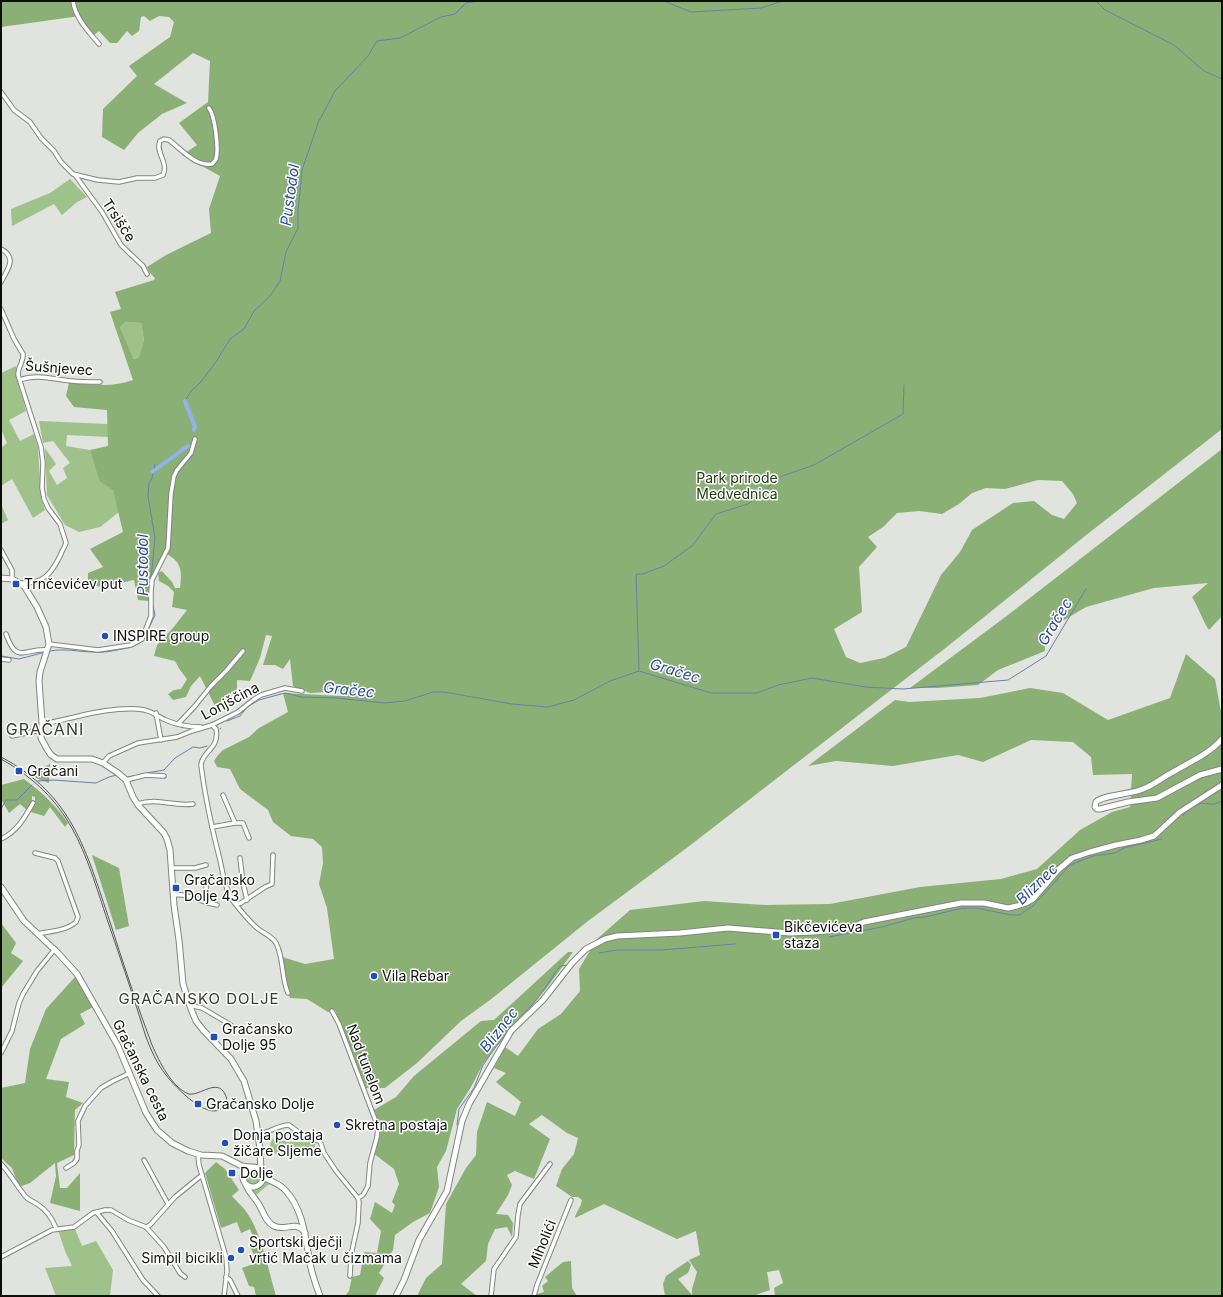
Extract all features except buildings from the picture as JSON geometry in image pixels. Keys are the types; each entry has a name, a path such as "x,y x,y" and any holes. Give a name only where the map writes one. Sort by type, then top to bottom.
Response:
{"main road":[{"path":"1,578 12,579 20,583 27,590 44,621 48,647 41,667 39,681 42,723 41,730 43,742 54,757 63,760 88,759 103,763 118,773 126,780 133,797 138,804 166,836 170,847 181,975 189,1005 199,1026 227,1054 239,1071 256,1121 261,1156 262,1182 258,1186 251,1187 246,1185"},
{"path":"1222,740 1203,755 1152,785 1132,793 1102,798 1096,802 1095,807 1100,809 1128,802 1152,800 1200,775 1222,769"},
{"path":"396,1296 419,1240 447,1191 462,1121 469,1104 511,1031 543,1000 572,963 586,949 605,939 617,936 680,933 728,928 753,929 767,932 814,932 847,929 864,922 961,903 984,903 1008,908 1026,904 1033,899 1058,870 1072,858 1154,836 1180,812 1222,785"},
{"name":"Gračanska cesta","path":"1,888 20,916 71,966 88,992 118,1046 147,1114 157,1130 175,1145 198,1154 222,1156 252,1167"},
{"path":"243,1175 246,1169 257,1165 261,1156"},
{"path":"235,1162 243,1175 243,1180 272,1226 283,1228 295,1226 301,1222 302,1218"},
{"path":"252,1167 259,1169 262,1173 286,1190 302,1218 311,1270 320,1296"},
{"path":"295,1226 302,1228 305,1234"}],"street":[{"path":"73,1 75,10 81,21 99,44"},
{"path":"1,92 14,110 30,122 41,138 54,151 71,173 98,180 119,182 137,178 159,177 163,174 165,169 164,163 160,155 158,145 160,141 164,139 198,161 212,164 216,158 216,139 213,116 209,108"},
{"name":"Trsišče","path":"76,175 102,212 121,245 143,266 147,274"},
{"path":"1,248 8,254 10,261 9,269 1,282"},
{"name":"Šušnjevec","path":"1,309 14,339 24,356 18,368 20,380 38,377 79,382 100,382"},
{"path":"20,380 42,447 42,488 44,500 60,524 66,543 52,571 46,577 32,583 20,583"},
{"path":"6,634 11,648 18,653 48,647 98,650 116,648 136,643 142,639 150,620 151,584 168,548 174,476 191,453 195,439"},
{"path":"1,550 12,570 12,579"},
{"path":"27,590 32,583"},
{"path":"178,724 243,651"},
{"path":"1,658 9,660"},
{"name":"Lonjščina","path":"103,763 109,756 138,743 177,737 212,725 234,714 261,695 285,688 302,691"},
{"path":"42,723 55,722 101,712 142,709 156,713 168,721 178,724 192,727 204,727"},
{"path":"156,713 161,740"},
{"path":"212,725 216,729 216,739 213,747 203,757 201,762 212,827 228,890 232,899 254,925 272,938 276,944 281,960 284,983 288,993"},
{"path":"12,736 41,730"},
{"path":"126,780 146,775 164,776"},
{"path":"224,795 235,823"},
{"path":"138,804 158,800 183,805 193,804"},
{"path":"1,840 17,828 34,803"},
{"path":"212,827 243,823 249,838"},
{"path":"35,853 58,860 78,917 76,922 70,926 37,934"},
{"path":"237,904 247,900 265,887 272,884 273,855"},
{"path":"240,858 247,900"},
{"path":"171,868 195,868 206,865"},
{"path":"206,886 207,903"},
{"path":"174,895 188,896 216,905"},
{"path":"1,1053 12,1031 19,1003 23,994 37,971 55,949"},
{"path":"189,1005 202,1008 231,1025"},
{"name":"Nad tunelom","path":"332,1011 339,1024 378,1127 370,1163 368,1186 363,1195 358,1198"},
{"path":"66,1168 77,1160 79,1145 78,1121 85,1106 101,1088 130,1073"},
{"path":"258,1134 265,1133 288,1124 306,1138 320,1141 324,1153 358,1198 359,1214 351,1255 350,1276"},
{"path":"198,1154 202,1175 227,1263 224,1296"},
{"path":"144,1160 168,1204"},
{"path":"1,1164 10,1173 27,1198 47,1212 56,1228"},
{"name":"Miholići","path":"491,1296 494,1270 516,1237 520,1204 550,1164"},
{"path":"146,1227 168,1204 202,1175"},
{"name":"Miholići","path":"534,1296 570,1200"},
{"path":"1,1257 56,1228 74,1227 87,1216 105,1210 111,1210 128,1220 146,1227 164,1247 180,1273 185,1277"},
{"path":"97,1213 112,1230 143,1280 158,1296"},
{"path":"226,1277 230,1280 238,1296"}],"green space":[{"name":"Park prirode Medvednica","path":"1,1 1222,1 1222,429 948,646 688,847 588,921 490,1000 461,1021 417,1063 385,1088 366,1088 335,1010 328,1012 307,999 290,998 284,982 279,956 305,964 334,959 327,908 319,884 323,863 322,847 313,839 291,836 273,822 268,810 240,789 230,769 217,767 214,761 223,750 249,737 259,728 288,712 283,693 341,696 347,691 310,693 293,686 290,659 283,669 275,665 263,665 272,636 266,635 260,658 250,681 237,680 237,690 215,706 200,676 191,686 186,697 173,700 168,694 174,690 181,689 187,679 175,661 154,656 157,645 187,610 172,607 174,592 168,586 159,581 158,573 162,571 172,582 175,588 180,588 181,571 178,563 171,556 165,553 151,582 149,601 138,600 134,580 102,587 88,584 88,573 103,567 90,549 123,532 113,490 99,481 90,450 108,446 107,410 74,407 66,396 69,383 110,385 133,380 110,312 121,309 115,292 154,280 155,278 147,267 166,255 211,233 209,209 220,176 182,155 197,145 179,123 208,102 210,61 193,53 154,84 187,103 162,114 138,133 124,150 102,137 103,109 137,76 129,66 170,37 174,22 169,17 159,16 150,21 144,16 141,17 139,31 132,36 127,31 117,43 110,43 99,31 93,36 80,16 1,27","holes":["126,322 141,323 144,340 139,357 134,359 120,327","1038,480 1062,481 1073,494 1077,503 1064,519 1052,515 1034,501 1013,503 972,530 960,552 941,575 906,647 884,658 860,663 846,657 834,629 862,612 859,567 877,547 868,537 883,527 897,513 919,511 942,514 959,504 972,493 986,488 1005,489"]},
{"path":"70,179 87,197 77,202 62,215 54,204 12,226 11,209 50,193"},
{"path":"126,322 141,323 144,340 139,357 134,359 120,327"},
{"path":"16,366 18,381 26,411 9,420 20,441 34,434 38,447 41,497 45,510 33,518 12,479 1,486 1,448 7,443 1,429 1,373"},
{"path":"39,421 108,424 108,437 67,435 66,446 90,450 99,481 113,489 119,512 100,527 79,532 65,525 47,495 45,448 56,464 49,471 57,485 67,478 63,468 70,463 53,441 43,443"},
{"path":"1222,449 1222,616 1209,630 1192,597 1208,583 1154,588 1086,607 1044,632 1045,651 998,670 978,685 910,688 1008,615"},
{"path":"1,504 8,520 1,524"},
{"path":"1186,654 1215,679 1222,718 1222,1296 775,1296 774,1288 783,1283 779,1270 767,1272 770,1290 753,1296 665,1296 663,1284 666,1276 688,1261 691,1265 688,1273 678,1279 692,1295 692,1289 697,1272 689,1260 700,1255 696,1231 677,1239 604,1204 575,1218 582,1200 578,1197 572,1197 556,1186 562,1169 574,1154 578,1138 567,1133 542,1115 529,1124 550,1139 534,1179 515,1171 507,1175 512,1185 508,1195 496,1214 508,1215 513,1223 512,1237 507,1227 495,1229 488,1244 486,1261 461,1284 477,1296 417,1296 426,1278 442,1264 446,1204 466,1168 476,1155 477,1132 487,1102 515,1116 521,1102 496,1082 506,1073 494,1068 505,1047 518,1056 538,1029 561,1014 580,991 579,969 597,939 630,910 704,901 765,905 830,904 920,887 1001,879 1037,869 1080,830 1112,812 1130,807 1132,774 1093,775 1091,757 1073,742 1031,740 983,762 958,755 893,766 836,761 808,766 895,700 909,702 980,698 1030,688 1063,693 1108,720 1170,698"},
{"path":"50,764 49,783 35,777 36,771"},
{"path":"24,779 43,794 58,810 68,823 65,827 50,807 44,816 31,812 35,803 35,797 32,796 32,801 27,810 20,804 9,813 1,799 1,785"},
{"path":"92,855 119,868 129,926 116,930"},
{"path":"1,923 16,943 11,953 23,961 1,988"},
{"path":"568,952 573,952 546,989 483,1064 457,1109 446,1151 437,1167 439,1187 430,1213 413,1222 395,1235 393,1250 379,1273 384,1278 375,1296 345,1296 349,1291 352,1277 360,1275 364,1252 377,1253 381,1231 370,1219 375,1202 392,1213 395,1205 392,1202 399,1184 394,1169 373,1153 379,1132 378,1122 374,1110 396,1097 414,1076 481,1021 494,1020"},
{"path":"75,977 93,1007 80,1014 85,1024 61,1039 46,1079 69,1082 66,1097 83,1103 75,1110 74,1155 57,1163 60,1188 67,1188 80,1173 80,1211 50,1203 56,1176 55,1163 30,1183 19,1187 12,1168 1,1158 1,1088 25,1083 30,1049 46,1009"},
{"path":"271,1139 292,1142 315,1142 316,1155 281,1156 272,1152 270,1146"},
{"path":"216,1162 225,1169 239,1190 232,1196 245,1210 256,1229 276,1296 256,1296 254,1287 249,1286 242,1268 257,1263 250,1246 255,1242 250,1229 241,1233 237,1222 221,1228 205,1173"},
{"path":"250,1170 256,1170 260,1174 260,1180 256,1184 250,1184 246,1180 246,1174"},
{"path":"265,1180 272,1184 268,1185 255,1196 250,1190 259,1187"},
{"path":"75,1229 82,1246 96,1241 113,1270 110,1296 56,1296 45,1268 72,1266 58,1230"},
{"path":"571,1261 572,1288 577,1296 536,1296 537,1294 544,1292 542,1286 548,1281 545,1277 563,1262"}],"waterway":[{"name":"Pustodol","path":"185,401 191,391 200,383 216,362 230,339 244,329 254,311 270,296 280,281 286,252 298,228 302,170 318,123 335,91 368,56 377,41 400,38 441,17 455,14 466,3 478,1"},
{"name":"Pustodol","path":"664,1 691,12 761,8 783,1"},
{"path":"1096,1 1105,10 1174,45 1204,71 1222,79"},
{"path":"639,670 636,574 643,574 664,566 693,545 716,514 748,504 782,476 814,465 903,414 904,385"},
{"path":"185,401 195,427 194,430"},
{"path":"152,472 188,446"},
{"name":"Pustodol","path":"151,580 155,538 148,496 149,483 152,478 155,464"},
{"name":"Gračec","path":"227,721 240,716 247,707 259,700 286,693 301,697 337,698 384,703 405,701 433,692 444,692 512,704 548,707 574,700 610,681 639,671 711,693 757,693 778,685 812,678 866,687 903,689 1008,680 1046,656 1086,589"},
{"name":"Pustodol","path":"144,639 155,615 153,606"},
{"name":"Pustodol","path":"50,651 61,650 104,652 130,647 142,641"},
{"name":"Pustodol","path":"1,656 19,659 42,653"},
{"name":"Gračec","path":"147,773 164,770 175,758 193,747 200,748 207,746"},
{"name":"Gračec","path":"38,781 53,780 96,783 117,775"},
{"name":"Gračec","path":"127,777 140,775"},
{"name":"Gračec","path":"1,809 6,800 17,800 32,785"},
{"name":"Bliznec","path":"1183,816 1190,808 1202,803 1215,804 1222,801"},
{"name":"Bliznec","path":"829,937 882,927 914,918 925,917 963,908 976,908 1011,915 1019,915 1033,906 1070,865 1093,856 1115,853 1124,848 1162,839"},
{"name":"Bliznec","path":"599,953 617,950 662,950 735,944"},
{"name":"Bliznec","path":"517,1022 538,998 560,966 568,965"},
{"name":"Bliznec","path":"457,1125 459,1109 474,1088 483,1065 507,1033"}],"tram line":[{"path":"1,757 25,772 45,789 61,807 74,827 93,872 158,1059 177,1086 189,1094 198,1093 213,1087 222,1089 226,1095 226,1101 218,1110 211,1111 202,1108 194,1102 177,1087 160,1066 146,1037 91,872 72,828 60,809 44,791 25,775 1,759"}],"place":[{"name":"Trnčevićev put","path":"16,584"},
{"name":"INSPIRE group","path":"105,636"},
{"name":"Gračani","path":"19,771"},
{"name":"Gračansko Dolje 43","path":"176,888"},
{"name":"Bikčevićeva staza","path":"776,935"},
{"name":"Vila Rebar","path":"374,976"},
{"name":"Gračansko Dolje 95","path":"214,1037"},
{"name":"Gračansko Dolje","path":"198,1104"},
{"name":"Skretna postaja","path":"337,1125"},
{"name":"Donja postaja žičare Sljeme","path":"225,1143"},
{"name":"Dolje","path":"232,1173"},
{"name":"Sportski dječji vrtić Mačak u čizmama","path":"241,1250"},
{"name":"Simpil bicikli","path":"231,1258"}],"district":[{"name":"GRAČANI","path":"45,729"},
{"name":"GRAČANSKO DOLJE","path":"199,999"}]}
